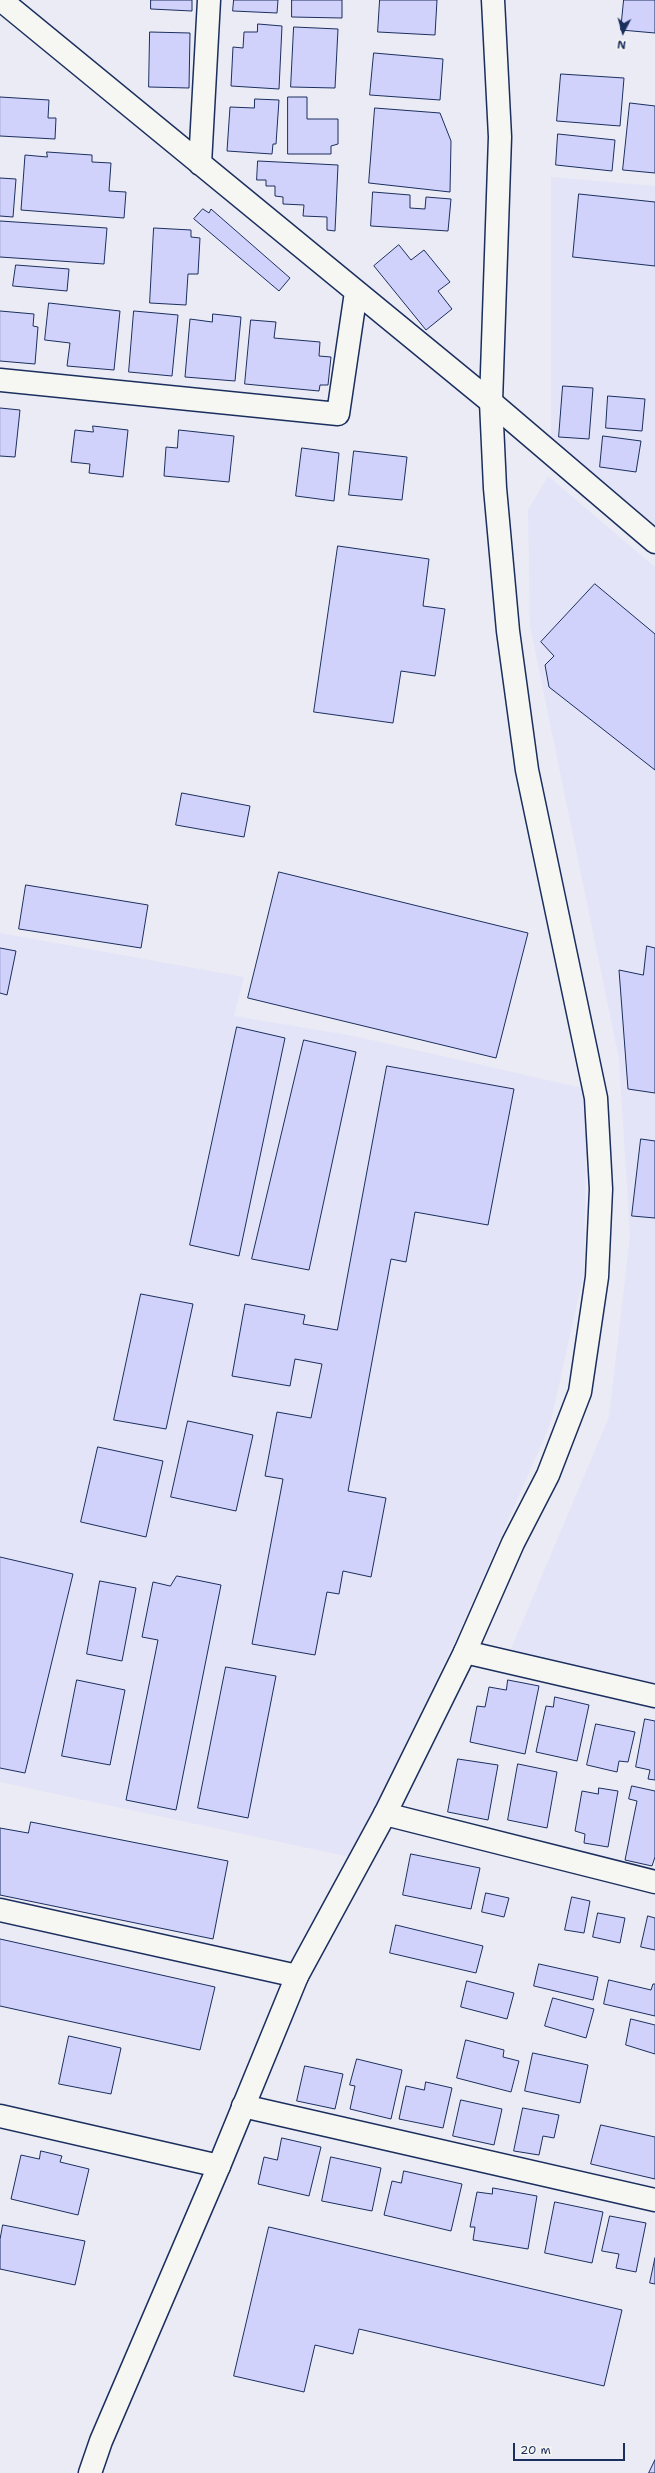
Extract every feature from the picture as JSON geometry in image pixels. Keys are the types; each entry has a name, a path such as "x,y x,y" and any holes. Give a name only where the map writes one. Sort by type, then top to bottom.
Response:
{"street":[{"path":"1,0 491,402 655,542"},
{"path":"200,164 209,0"},
{"path":"90,2473 101,2441 219,2166 297,1976 385,1814 465,1652 513,1542 548,1475 580,1392 598,1277 601,1189 596,1098 526,762 508,631 495,488 491,402 500,138 493,0"},
{"path":"0,380 338,414 356,292"},
{"path":"465,1652 655,1696"},
{"path":"385,1814 655,1882"},
{"path":"0,1910 297,1976"},
{"path":"243,2106 655,2200"},
{"path":"0,2116 219,2166"}],"shaded area":[{"path":"551,177 655,186 655,527 551,441"},
{"path":"548,476 655,567 655,1686 508,1656 609,1417 630,1236 619,1059 530,626 528,510"},
{"path":"0,933 244,977 234,1016 354,1036 587,1089 584,1273 550,1425 456,1639 350,1857 0,1782"}],"building":[{"path":"151,0 192,0 192,11 151,9"},
{"path":"234,0 278,0 277,13 233,11"},
{"path":"292,0 342,0 342,18 292,17"},
{"path":"380,0 437,0 435,35 378,32"},
{"path":"624,0 655,0 655,33 621,30"},
{"path":"258,24 282,26 279,89 231,86 233,47 243,48 244,32 257,32"},
{"path":"294,27 338,29 335,88 291,87"},
{"path":"150,32 190,33 189,88 149,87"},
{"path":"374,53 443,59 440,100 370,95"},
{"path":"561,74 624,78 620,126 557,121"},
{"path":"0,97 49,100 48,118 56,118 55,139 0,136"},
{"path":"288,97 307,97 307,119 338,119 338,144 331,146 331,154 288,154"},
{"path":"255,99 279,100 276,144 273,144 272,154 227,151 230,107 254,108"},
{"path":"630,103 655,106 655,173 623,170"},
{"path":"375,108 440,113 451,141 450,192 369,183"},
{"path":"558,134 615,140 612,171 556,165"},
{"path":"47,152 92,155 92,162 111,163 109,191 126,192 124,218 21,210 25,155 47,157"},
{"path":"258,161 338,165 335,231 327,230 327,217 303,216 304,205 283,204 283,197 275,196 275,186 266,186 266,180 257,180"},
{"path":"0,178 16,179 13,217 0,216"},
{"path":"373,192 410,195 410,208 425,209 426,197 451,199 448,231 371,226"},
{"path":"579,194 655,202 655,266 573,257"},
{"path":"203,209 209,213 211,209 290,278 279,291 194,219"},
{"path":"0,221 107,228 104,264 0,257"},
{"path":"154,228 191,230 191,237 200,238 198,274 188,274 186,305 150,303"},
{"path":"399,245 411,260 424,250 450,282 438,291 452,309 426,330 374,266"},
{"path":"16,265 69,269 67,291 13,286"},
{"path":"49,303 120,311 114,370 67,366 70,343 45,340"},
{"path":"0,311 34,314 33,326 38,327 35,364 0,361"},
{"path":"134,311 178,315 172,376 129,372"},
{"path":"213,314 241,317 235,381 185,377 190,319 212,322"},
{"path":"251,320 276,322 274,338 320,342 319,356 331,357 328,385 320,385 319,391 245,384"},
{"path":"563,386 593,388 589,439 559,437"},
{"path":"608,396 645,399 642,431 606,428"},
{"path":"0,408 20,410 15,457 0,456"},
{"path":"93,426 128,430 123,477 89,473 90,464 71,462 75,430 93,432"},
{"path":"179,430 234,436 229,482 164,476 166,447 177,448"},
{"path":"603,436 641,441 636,472 600,467"},
{"path":"302,448 339,453 334,501 296,496"},
{"path":"354,451 407,457 402,500 349,495"},
{"path":"338,546 429,559 423,606 445,609 435,676 401,671 393,723 314,712"},
{"path":"595,584 655,634 655,770 549,687 545,665 554,656 541,642"},
{"path":"182,793 250,806 244,837 176,825"},
{"path":"279,872 528,933 496,1058 248,998"},
{"path":"26,885 148,905 141,948 19,929"},
{"path":"647,946 655,948 655,1093 628,1089 619,970 643,975"},
{"path":"0,948 16,951 7,995 0,993"},
{"path":"237,1027 285,1038 239,1256 190,1245"},
{"path":"304,1040 356,1052 309,1270 252,1259"},
{"path":"387,1066 514,1089 488,1225 415,1212 406,1262 391,1259 348,1491 386,1498 371,1577 343,1571 339,1594 327,1592 315,1655 252,1644 283,1479 265,1476 277,1412 311,1418 322,1364 295,1359 290,1386 232,1376 245,1304 305,1315 303,1324 337,1330"},
{"path":"641,1139 655,1141 655,1218 632,1216"},
{"path":"141,1294 193,1304 166,1429 114,1420"},
{"path":"188,1421 253,1435 236,1511 171,1497"},
{"path":"98,1447 163,1461 146,1537 81,1522"},
{"path":"0,1557 73,1574 25,1773 0,1768"},
{"path":"177,1576 221,1585 176,1810 126,1800 158,1640 142,1637 153,1582 170,1586"},
{"path":"100,1581 136,1588 122,1661 87,1654"},
{"path":"226,1667 276,1676 248,1818 198,1808"},
{"path":"77,1680 125,1690 110,1765 62,1756"},
{"path":"508,1680 539,1686 525,1754 470,1742 477,1706 485,1707 489,1687 506,1690"},
{"path":"555,1697 589,1705 577,1761 536,1752 546,1706 553,1707"},
{"path":"645,1719 655,1721 655,1780 648,1779 650,1770 636,1767"},
{"path":"596,1724 635,1732 628,1762 619,1761 617,1772 587,1765"},
{"path":"458,1759 498,1765 488,1820 448,1812"},
{"path":"518,1764 557,1772 547,1828 508,1820"},
{"path":"632,1786 655,1791 655,1857 652,1866 625,1860 637,1801 629,1799"},
{"path":"599,1788 618,1791 608,1847 584,1843 585,1834 575,1831 582,1791 598,1794"},
{"path":"31,1822 228,1861 213,1939 0,1895 0,1828 28,1833"},
{"path":"411,1854 480,1868 471,1909 403,1895"},
{"path":"486,1893 509,1898 504,1917 482,1912"},
{"path":"572,1897 590,1901 584,1933 565,1930"},
{"path":"598,1913 625,1918 620,1943 593,1937"},
{"path":"648,1916 655,1918 655,1950 641,1947"},
{"path":"396,1925 483,1946 476,1973 390,1953"},
{"path":"0,1939 215,1987 200,2050 0,2006"},
{"path":"539,1964 598,1977 593,2000 534,1986"},
{"path":"609,1980 651,1990 653,1984 655,1984 655,2016 604,2004"},
{"path":"467,1981 514,1993 507,2019 461,2007"},
{"path":"553,1998 594,2009 586,2038 545,2026"},
{"path":"631,2019 655,2025 655,2054 626,2045"},
{"path":"69,2036 121,2048 111,2094 59,2084"},
{"path":"466,2040 504,2050 503,2057 519,2061 511,2092 457,2078"},
{"path":"533,2053 588,2065 580,2103 525,2091"},
{"path":"357,2059 402,2070 391,2119 350,2109 355,2086 350,2085"},
{"path":"305,2066 343,2074 335,2109 297,2101"},
{"path":"426,2082 452,2088 443,2128 399,2119 406,2086 424,2090"},
{"path":"461,2100 502,2109 494,2145 453,2136"},
{"path":"523,2108 559,2115 554,2138 543,2136 539,2155 514,2151"},
{"path":"601,2125 655,2137 655,2179 591,2164"},
{"path":"282,2138 321,2147 309,2196 258,2184 264,2157 277,2160"},
{"path":"41,2151 62,2156 60,2162 89,2169 78,2215 11,2199 21,2155 39,2159"},
{"path":"331,2157 381,2168 372,2211 322,2201"},
{"path":"404,2171 462,2184 451,2231 384,2215 392,2181 401,2183"},
{"path":"493,2188 537,2196 528,2249 473,2240 475,2227 470,2227 477,2192 492,2194"},
{"path":"555,2202 603,2212 592,2263 545,2253"},
{"path":"610,2216 646,2223 636,2272 616,2268 619,2254 602,2251"},
{"path":"3,2225 85,2241 75,2285 0,2269 0,2240"},
{"path":"269,2227 622,2310 604,2386 359,2329 353,2354 315,2345 304,2392 234,2376"},
{"path":"655,2258 655,2284 650,2283"},
{"path":"655,2460 655,2473 649,2473"}]}
